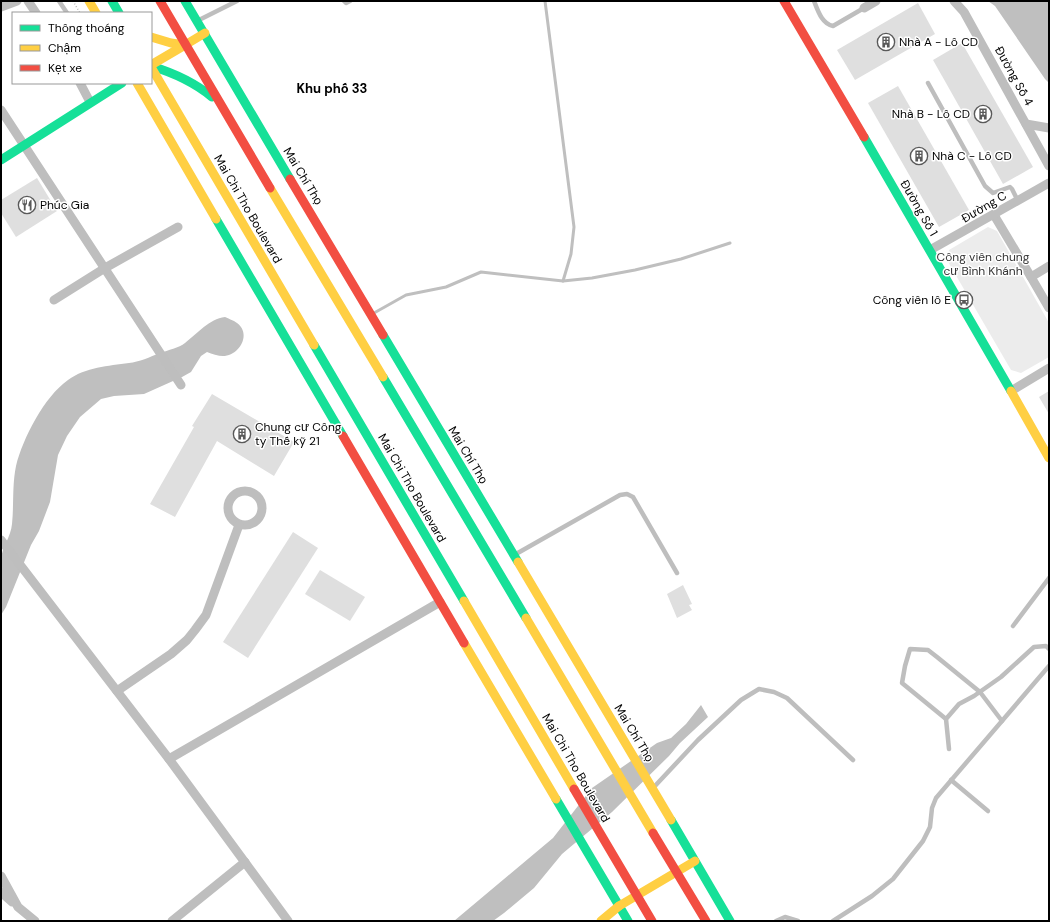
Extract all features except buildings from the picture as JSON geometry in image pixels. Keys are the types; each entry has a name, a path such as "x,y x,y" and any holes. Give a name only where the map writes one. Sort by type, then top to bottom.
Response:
{"main road":[{"path":"89,1 95,12"},
{"path":"112,1 118,12"},
{"path":"160,1 706,921"},
{"name":"Mai Chí Thọ","path":"185,1 730,921"},
{"name":"Đường Số 1","path":"784,1 930,250 1049,458"},
{"path":"152,65 205,33"},
{"path":"152,37 171,43 185,45"},
{"path":"152,66 190,80 220,103"},
{"name":"Mai Chi Tho Boulevard","path":"152,68 652,921"},
{"path":"1,160 23,144 116,84"},
{"path":"138,84 628,921"},
{"path":"601,921 619,906 695,861"}],"street":[{"path":"1,7 17,1"},
{"path":"28,1 35,12"},
{"path":"864,8 876,1"},
{"name":"Đường Số 4","path":"954,1 964,12 1049,166"},
{"path":"81,84 90,102"},
{"path":"1,110 181,385"},
{"path":"1026,124 1049,128"},
{"name":"Đường C","path":"930,250 1049,183"},
{"path":"994,215 1049,308"},
{"path":"54,300 105,268 178,227"},
{"path":"1031,277 1049,266"},
{"path":"1011,391 1049,368"},
{"path":"117,691 171,654 187,640 195,630 206,615 239,525"},
{"path":"3,542 169,759 288,921"},
{"path":"169,759 440,602"},
{"path":"172,921 245,862"},
{"path":"1,876 18,907"},
{"path":"1,892 34,921"}],"lane":[{"path":"59,1 66,12"},
{"path":"197,21 238,1"},
{"path":"344,1 346,3 350,1"},
{"path":"814,1 824,22 833,26 864,8"},
{"path":"928,83 987,188 993,193 1010,187 1018,201"},
{"path":"514,555 614,498 624,494 631,495 677,573"},
{"path":"1013,626 1049,578"},
{"path":"946,719 960,704 980,692 1001,676 1034,646 1046,646 1049,649"},
{"path":"949,749 946,719 902,683 910,649 928,650 980,692 1002,721"},
{"path":"832,921 872,896 893,879 923,841 930,827 932,808 936,798 1049,666"},
{"path":"653,789 708,730 740,700 759,689 774,692 787,698 853,760"},
{"path":"951,780 988,811"},
{"path":"776,921 785,917 798,921"}],"path":[{"path":"73,1 79,12"}],"green space":[{"name":"Công viên chung cư Bình Khánh","path":"988,227 997,231 1049,323 1049,357 1021,373 1011,370 947,260 949,250"}],"shaded area":[{"path":"988,1 1049,1 1049,83 995,6"},
{"path":"225,317 237,323 243,333 242,344 234,352 223,356 207,352 201,356 191,372 182,377 144,394 114,396 101,399 80,417 67,436 58,455 50,502 39,531 31,545 6,607 1,615 1,558 13,517 16,466 29,431 43,407 59,387 82,372 97,368 137,362 177,348 183,345 209,323"},
{"path":"701,705 708,717 680,743 669,756 612,812 562,854 534,888 493,921 454,921 553,838 592,788 657,743 671,738 686,724"}],"waterway":[{"path":"545,1 574,227 571,254 563,281"},
{"path":"374,313 406,295 446,287 481,272 563,281 592,278 681,259 730,243"}],"traffic: fast":[{"path":"112,1 118,12"},
{"path":"185,1 290,179"},
{"path":"152,66 183,78 212,97"},
{"path":"1,160 120,84"},
{"path":"864,137 1011,391"},
{"path":"216,219 343,436"},
{"path":"383,335 518,562"},
{"path":"314,345 464,601"},
{"path":"383,377 526,618"},
{"path":"556,799 628,921"},
{"path":"671,820 730,921"}],"traffic: slow":[{"path":"89,1 95,12"},
{"path":"185,45 205,33"},
{"path":"152,37 171,43 185,45"},
{"path":"152,64 185,45"},
{"path":"152,69 314,345"},
{"path":"138,84 216,219"},
{"path":"270,188 383,377"},
{"path":"1011,391 1049,458"},
{"path":"518,562 671,820"},
{"path":"464,601 574,789"},
{"path":"526,618 653,833"},
{"path":"464,643 556,799"},
{"path":"619,906 695,861"},
{"path":"601,921 619,906"}],"traffic: jam":[{"path":"160,1 270,188"},
{"path":"784,1 864,137"},
{"path":"290,179 383,335"},
{"path":"343,436 464,643"},
{"path":"574,789 652,921"},
{"path":"653,833 706,921"}],"place":[{"name":"Nhà A - Lô CD","path":"886,42"},
{"name":"Nhà B - Lô CD","path":"983,114"},
{"name":"Nhà C - Lô CD","path":"919,156"},
{"name":"Phúc Gia","path":"27,205"},
{"name":"Công viên lô E","path":"964,300"},
{"name":"Chung cư Công ty Thế kỹ 21","path":"242,434"}],"district":[{"name":"Khu phố 33","path":"332,88"}]}
